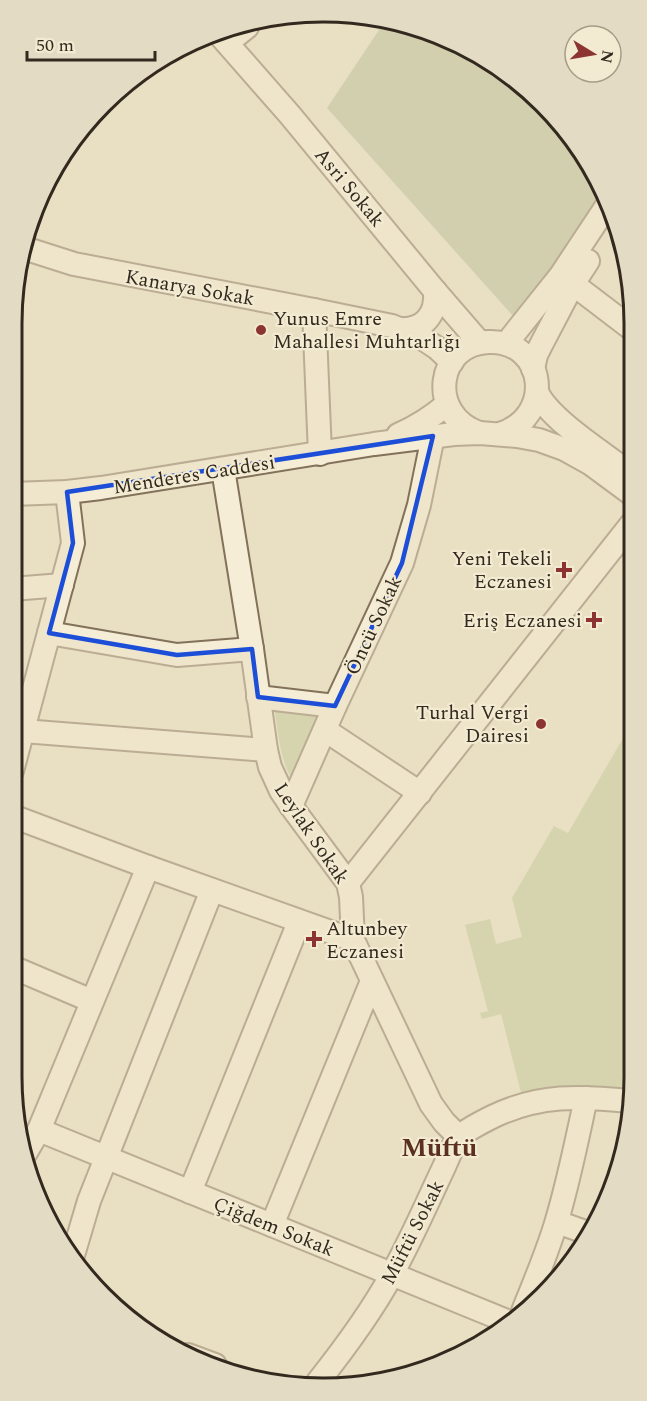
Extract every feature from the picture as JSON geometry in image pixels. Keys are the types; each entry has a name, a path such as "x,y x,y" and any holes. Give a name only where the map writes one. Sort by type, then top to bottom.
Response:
{"street":[{"name":"Asri Sokak","path":"224,39 480,343"},
{"path":"506,344 561,275 603,210"},
{"path":"533,369 541,345 573,284 609,229"},
{"name":"Kanarya Sokak","path":"32,251 85,267 314,310 399,329 428,342 452,362"},
{"path":"573,284 624,323"},
{"path":"399,329 414,327 427,319 435,306 435,291"},
{"path":"314,310 320,454"},
{"path":"480,343 506,344 519,351 530,362 533,369 537,380 537,392 532,409 516,428 490,434 472,431 459,423 447,404 444,386 448,369 465,350 480,343"},
{"path":"537,392 544,404 560,419 624,469"},
{"name":"Menderes Caddesi","path":"374,444 422,423 447,404"},
{"name":"Menderes Caddesi","path":"22,494 101,488 374,444 454,434 490,434 539,440 564,449 591,464 624,488"},
{"name":"Öncü Sokak","path":"291,806 402,563 419,505 433,436"},
{"name":"Leylak Sokak","path":"223,469 266,750 275,778 291,806 348,883 353,940 431,1104 459,1137"},
{"path":"22,735 74,543 68,492"},
{"path":"348,883 624,533"},
{"path":"22,588 62,585"},
{"path":"49,633 177,655 252,649"},
{"path":"258,697 335,706"},
{"path":"325,730 420,793"},
{"path":"23,731 266,750"},
{"path":"22,820 353,940"},
{"path":"30,1145 39,1130 147,867"},
{"path":"75,1248 89,1201 212,890"},
{"path":"190,1192 299,922"},
{"path":"22,971 93,1001"},
{"path":"272,1225 372,981"},
{"path":"459,1137 484,1121 529,1103 552,1098 624,1101"},
{"path":"529,1297 557,1222 586,1098"},
{"name":"Çiğdem Sokak","path":"39,1130 502,1319"},
{"name":"Müftü Sokak","path":"321,1378 350,1340 392,1275 459,1137"},
{"path":"557,1222 582,1231"}],"highlighted area":[{"path":"433,436 402,563 335,706 258,697 252,649 177,655 49,633 73,543 67,492"}],"green space":[{"path":"380,28 439,45 491,73 522,97 550,125 574,156 603,211 522,326 327,108"},
{"path":"274,705 320,712 296,778 291,777 284,761"},
{"path":"624,737 624,1101 524,1104 501,1014 482,1019 480,1013 488,1011 465,925 490,919 496,944 522,937 512,898 554,826 568,833"}],"place":[{"name":"Yunus Emre Mahallesi Muhtarlığı","path":"261,330"},
{"name":"Yeni Tekeli Eczanesi","path":"564,570"},
{"name":"Eriş Eczanesi","path":"594,620"},
{"name":"Turhal Vergi Dairesi","path":"541,724"},
{"name":"Altunbey Eczanesi","path":"314,939"}],"district":[{"name":"Müftü","path":"439,1147"}]}
